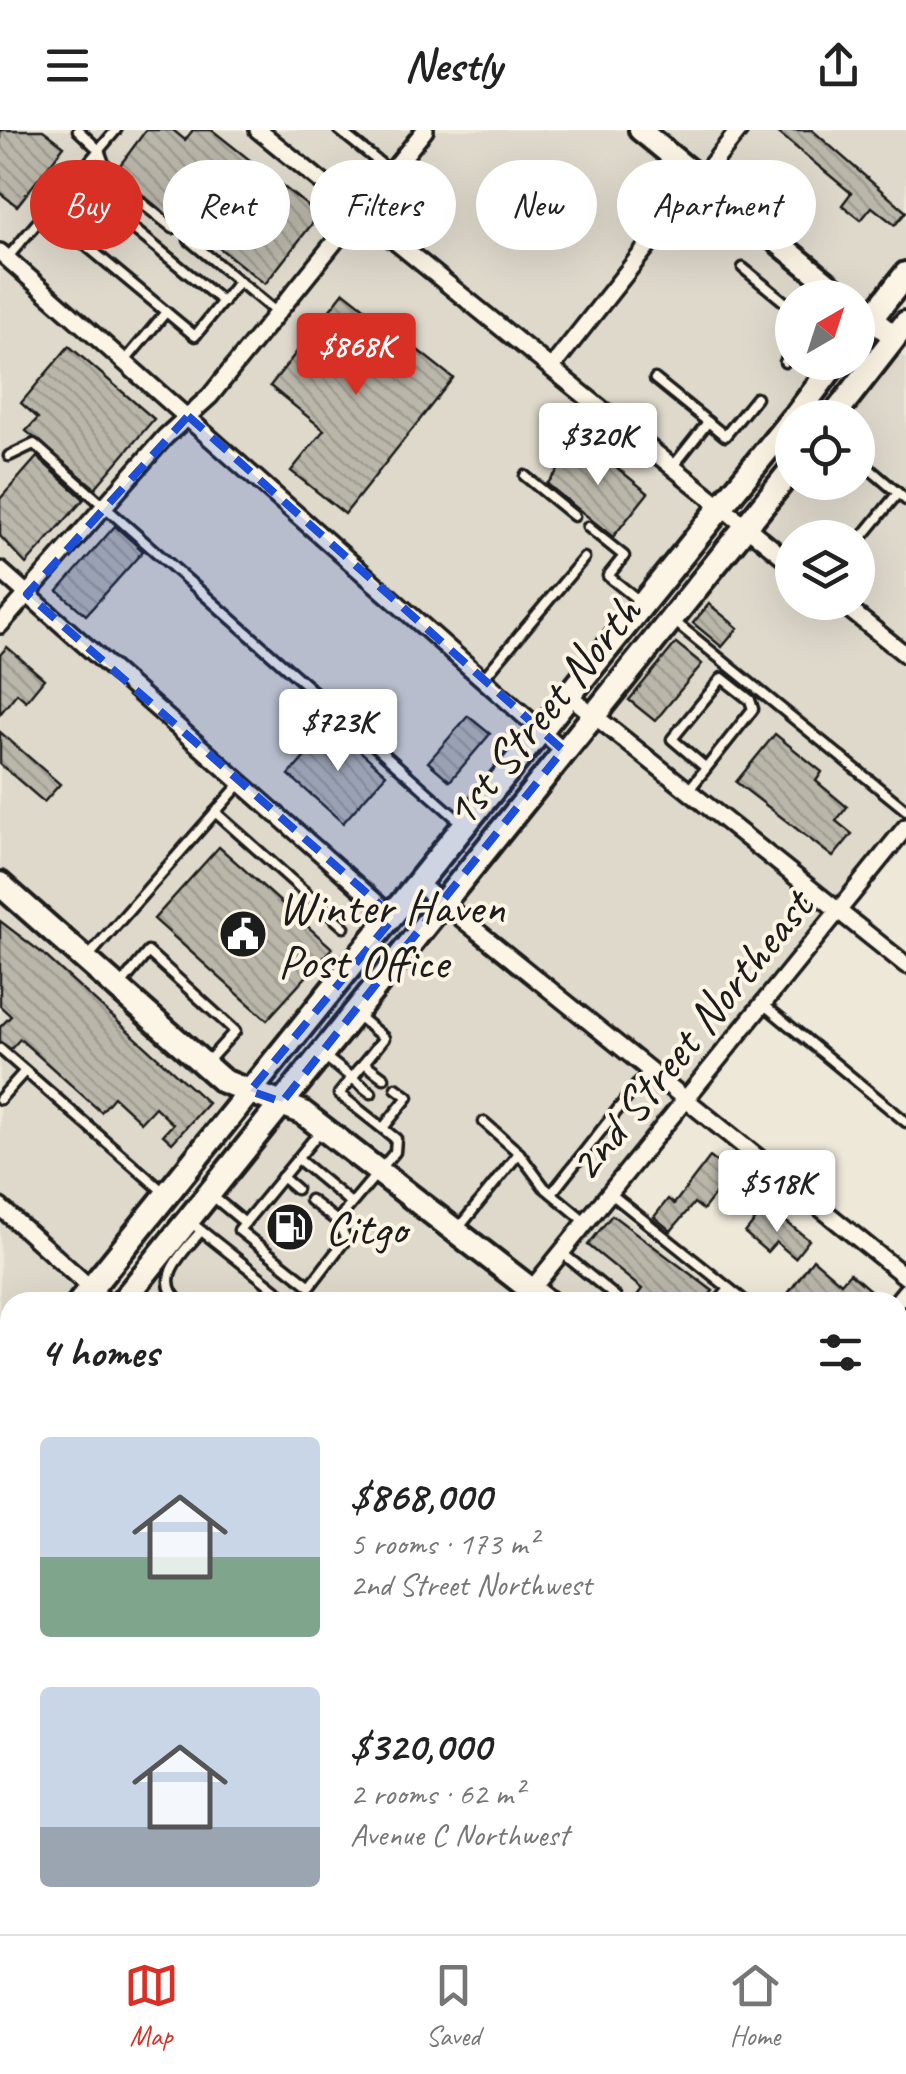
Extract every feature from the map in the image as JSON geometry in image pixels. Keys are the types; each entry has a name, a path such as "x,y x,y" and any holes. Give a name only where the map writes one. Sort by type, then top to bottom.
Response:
{"main road":[{"path":"875,296 906,274"},
{"path":"847,400 902,336"},
{"name":"1st Street North","path":"807,400 822,380"},
{"name":"1st Street North","path":"97,1292 166,1194 420,886 775,441"},
{"name":"1st Street North","path":"132,1292 174,1250 194,1225 208,1192 775,490"},
{"path":"0,884 223,1081 282,1102 324,1127 534,1292"}],"street":[{"path":"258,130 310,172"},
{"path":"640,130 676,160"},
{"path":"716,160 739,130"},
{"path":"400,160 418,132"},
{"path":"0,625 210,396 328,250"},
{"path":"406,250 775,550"},
{"path":"552,367 645,250"},
{"path":"788,250 822,280"},
{"path":"4,255 563,750"},
{"path":"875,321 902,336"},
{"path":"0,570 394,918"},
{"path":"865,620 903,647"},
{"path":"571,697 906,965"},
{"name":"2nd Street Northeast","path":"541,1292 561,1252 906,828"},
{"path":"420,886 906,1277"},
{"path":"3,1215 86,1292"}],"lane":[{"path":"78,130 99,150 109,177 163,220"},
{"path":"91,160 116,130"},
{"path":"339,130 377,160"},
{"path":"4,255 30,230"},
{"path":"143,237 222,302"},
{"path":"91,250 194,336 240,282"},
{"path":"200,250 277,313"},
{"path":"805,264 806,280"},
{"path":"743,268 775,294"},
{"path":"125,362 166,312"},
{"path":"655,379 725,436 756,398"},
{"path":"674,465 708,422"},
{"path":"10,456 34,444 466,828"},
{"path":"875,474 902,497 875,525"},
{"path":"525,476 574,516"},
{"path":"588,528 624,556 608,576 645,606"},
{"path":"482,680 584,558"},
{"path":"671,619 906,810"},
{"path":"688,791 753,709 750,700 722,678 672,739 706,768"},
{"path":"86,959 240,784"},
{"path":"215,812 344,927"},
{"path":"118,988 148,952 235,1031 205,1065"},
{"path":"763,1004 906,1122"},
{"path":"337,1221 395,1152 396,1138 339,1094 384,1038 353,1012"},
{"path":"0,1049 166,1194"},
{"path":"320,1053 371,1093"},
{"path":"364,1062 384,1078"},
{"path":"0,1099 25,1070"},
{"path":"552,1194 649,1070"},
{"path":"383,1128 408,1097 396,1088"},
{"path":"384,1104 395,1112"},
{"path":"484,1122 519,1152 552,1194 586,1222"},
{"path":"223,1248 324,1127"},
{"path":"457,1230 519,1152"},
{"path":"298,1159 352,1203"},
{"path":"282,1177 296,1189"},
{"path":"208,1192 310,1286 346,1240 337,1221 310,1200"},
{"path":"610,1193 733,1292"},
{"path":"194,1225 279,1292"},
{"path":"174,1250 168,1272 174,1292"},
{"path":"561,1252 610,1292"}],"highlighted area":[{"path":"188,416 563,750 282,1102 250,1091 394,917 27,594"}],"shaded area":[{"path":"0,130 243,130 280,160 163,160 163,250 290,250 290,168 310,184 310,250 317,250 188,404 0,239"},
{"path":"273,130 414,130 390,160 310,160"},
{"path":"436,130 626,130 662,160 617,160 617,250 634,250 551,354 421,250 456,250 456,160 412,160"},
{"path":"655,130 729,130 705,160 691,160"},
{"path":"750,130 906,130 906,261 875,299 875,280 839,280 802,250 816,250 816,160 726,160"},
{"path":"339,250 391,250 712,510 542,721 201,415"},
{"path":"655,250 773,250 810,280 775,280 775,380 813,380 797,400 775,400 775,429 723,496 564,365"},
{"path":"0,264 175,417 27,581 0,557"},
{"path":"895,350 906,359 906,643 875,619 875,520 775,520 775,538 759,524 778,500 875,500 875,400 855,400"},
{"path":"187,428 530,735 393,905 39,592"},
{"path":"748,539 775,562 775,620 847,620 906,667 906,815 838,898 606,712"},
{"path":"27,606 382,920 248,1081 228,1073 0,871 0,638"},
{"path":"594,726 827,912 685,1087 453,900"},
{"path":"0,896 234,1097 91,1276 0,1195"},
{"path":"441,915 673,1101 531,1277 346,1131 295,1098"},
{"path":"284,1113 519,1292 141,1292"},
{"path":"610,1205 719,1292 548,1292 543,1288"},
{"path":"0,1220 79,1291 78,1292 0,1292"}],"building":[{"path":"0,130 43,130 64,146 53,160 30,160 30,189 17,206 0,193"},
{"path":"146,130 173,130 185,140 193,130 212,130 250,160 163,160 163,212 143,195 143,160 124,160"},
{"path":"775,130 812,130 906,212 895,225 872,207 861,220 842,205 851,193 816,160"},
{"path":"290,192 310,208 310,226 265,284 222,250 290,250"},
{"path":"344,292 453,378 345,514 291,471 324,430 270,386"},
{"path":"69,346 154,419 95,488 26,431 38,418 21,403"},
{"path":"583,440 648,493 613,537 547,484"},
{"path":"37,457 84,499 26,564 0,536 0,499"},
{"path":"115,526 143,551 86,615 58,591"},
{"path":"709,604 738,628 722,647 693,623"},
{"path":"676,643 702,664 655,721 629,700"},
{"path":"7,647 44,679 26,701 17,693 0,714 0,655"},
{"path":"468,716 490,734 450,781 428,762"},
{"path":"332,726 386,774 343,823 289,775"},
{"path":"0,732 60,784 44,802 0,764"},
{"path":"775,734 822,772 816,781 847,807 836,821 852,834 833,857 736,782"},
{"name":"Winter Haven Post Office","path":"219,847 332,948 267,1020 154,919"},
{"path":"0,921 42,953 208,1103 172,1143 163,1135 173,1124 155,1107 141,1122 114,1097 101,1112 20,1039 11,1049 0,1042 0,1027 11,1016 0,1006"},
{"path":"710,1157 731,1174 703,1210 694,1203 671,1231 654,1217 668,1199 674,1204"},
{"path":"774,1212 809,1240 795,1258 776,1242 767,1252 745,1233 760,1214 767,1220"},
{"path":"612,1215 713,1291 640,1292 642,1289 588,1245"},
{"path":"813,1259 841,1283 850,1273 872,1292 833,1292 828,1288 825,1292 789,1292"}],"place":[{"name":"Winter Haven Post Office","path":"243,934"},
{"name":"Citgo","path":"290,1227"}]}
